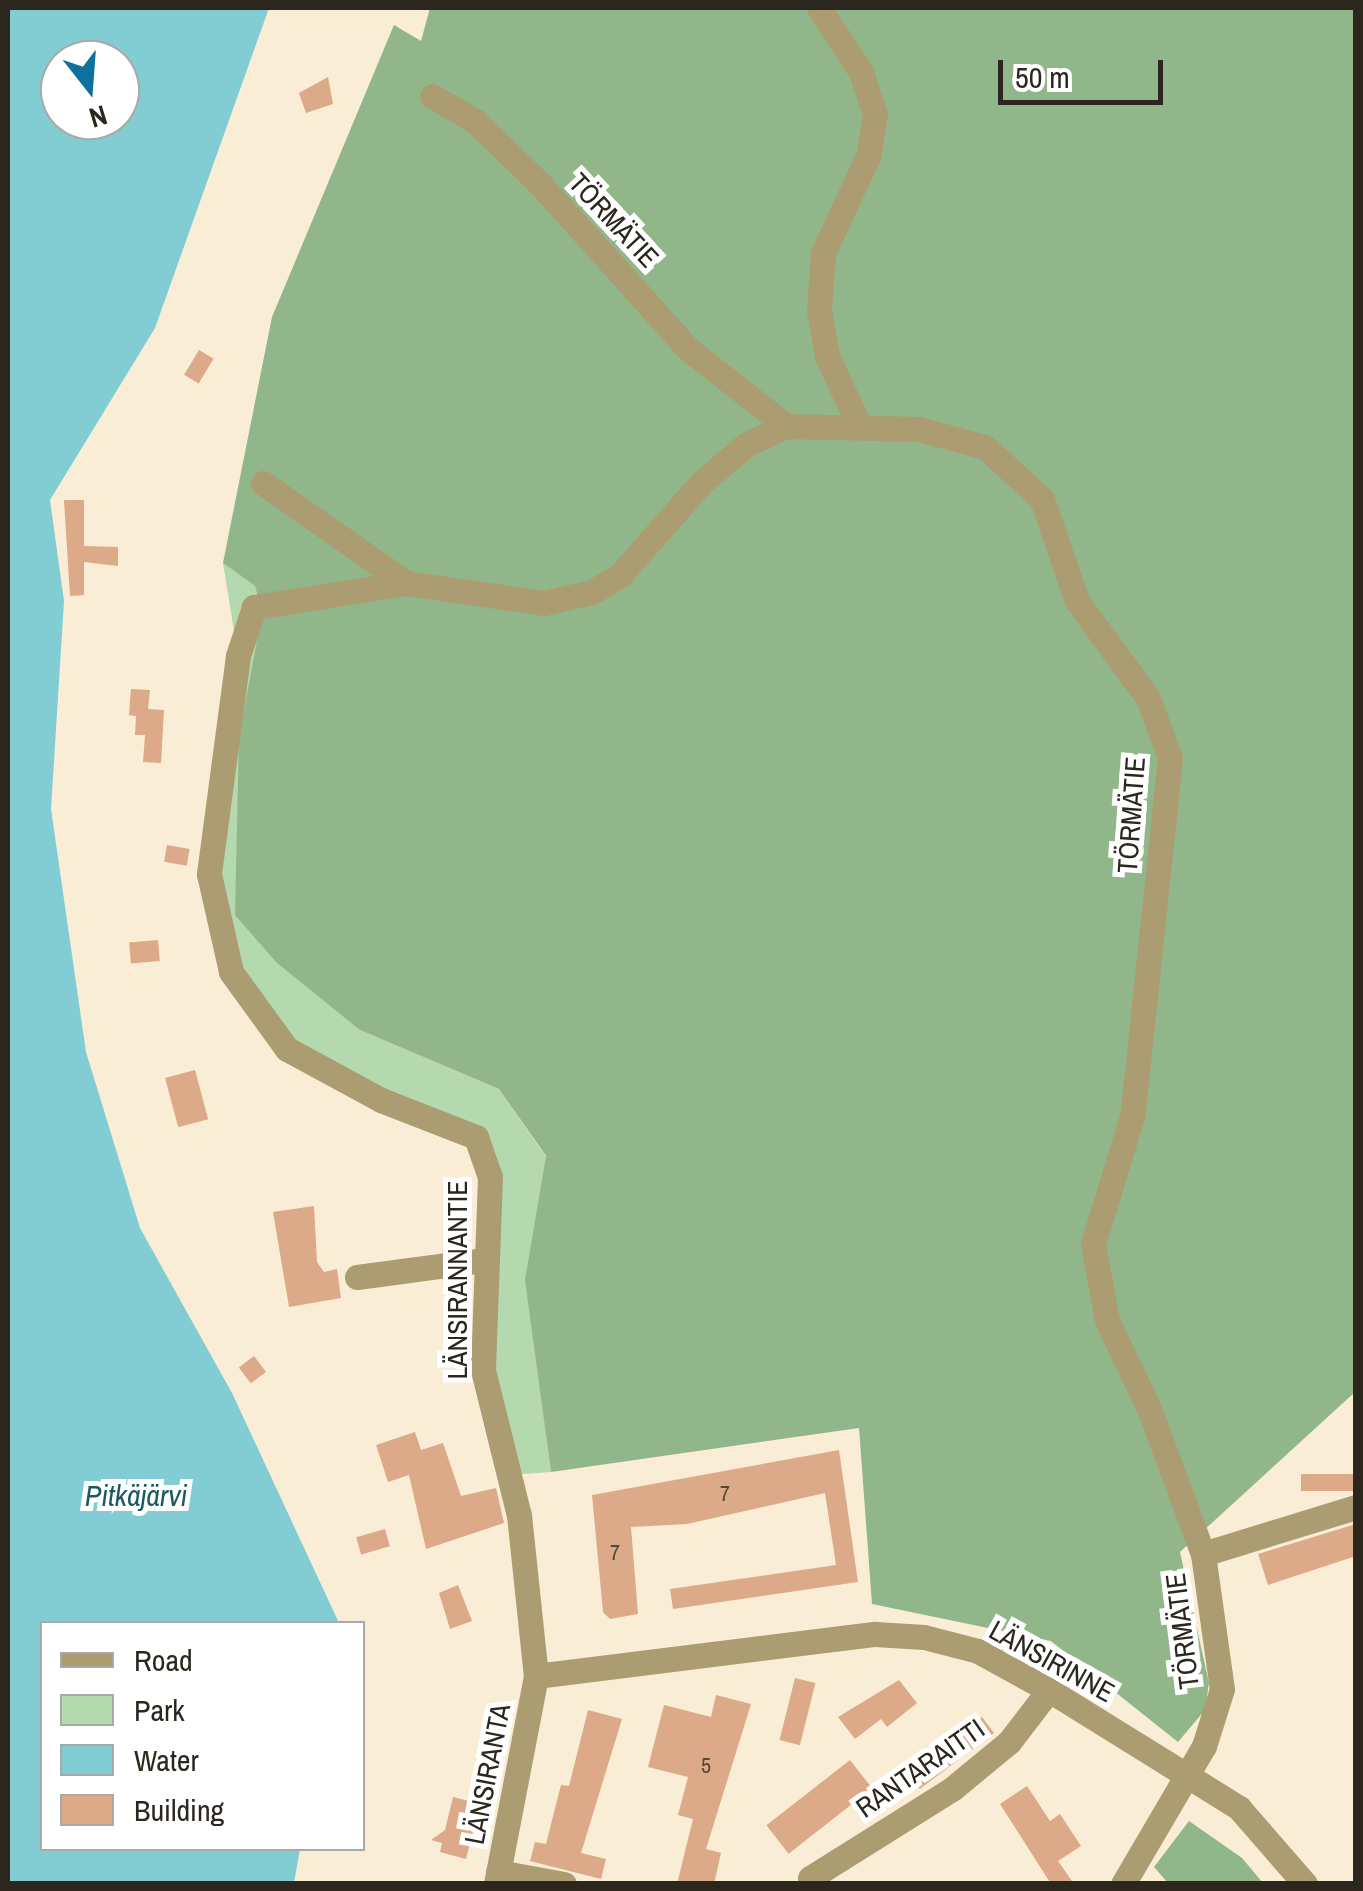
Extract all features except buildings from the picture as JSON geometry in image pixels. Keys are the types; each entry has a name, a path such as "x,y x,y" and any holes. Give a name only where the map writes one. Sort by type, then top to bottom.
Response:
{"street":[{"path":"820,8 861,72 875,115 868,156 823,254 822,272 827,356 858,423"},
{"name":"TÖRMÄTIE","path":"432,96 475,121 541,185 688,348 786,426 858,423 919,429 985,447 1042,498 1078,601 1148,698 1170,758 1133,1113 1093,1244 1107,1320 1150,1410 1203,1554 1222,1689 1215,1724 1123,1884"},
{"path":"263,482 406,583 544,603 592,592 620,575 702,482 747,444 786,426"},
{"name":"LÄNSIRANNANTIE","path":"406,583 254,607 238,656 209,874 231,972 288,1050 381,1100 476,1137 490,1177 482,1370 518,1514 536,1676"},
{"path":"357,1277 484,1260"},
{"path":"1203,1554 1356,1507"},
{"name":"LÄNSIRINNE","path":"536,1676 875,1634 924,1636 978,1652 1049,1690 1240,1808 1305,1884"},
{"name":"LÄNSIRANTA","path":"497,1878 536,1676"},
{"name":"RANTARAITTI","path":"810,1878 952,1789 1009,1742 1049,1690"},
{"path":"497,1878 564,1884"}],"green space":[{"path":"430,8 1355,8 1355,1392 1180,1552 1209,1683 1205,1710 1178,1742 1051,1641 872,1604 859,1428 551,1472 525,1280 546,1156 499,1089 360,1030 277,963 235,915 239,736 262,614 255,586 223,563 272,317 394,25 421,41"},
{"path":"223,563 255,586 262,614 255,657 360,1030 499,1089 546,1157 526,1281 551,1472 509,1475 487,1388 476,1137 287,1049 231,972 209,874 238,656"},
{"path":"1189,1821 1242,1858 1263,1883 1168,1883 1154,1867"}],"water":[{"name":"Pitkäjärvi","path":"8,8 269,8 155,328 50,500 64,601 51,809 86,1052 140,1228 232,1393 338,1621 40,1621 40,1851 300,1851 294,1883 8,1883"}]}
